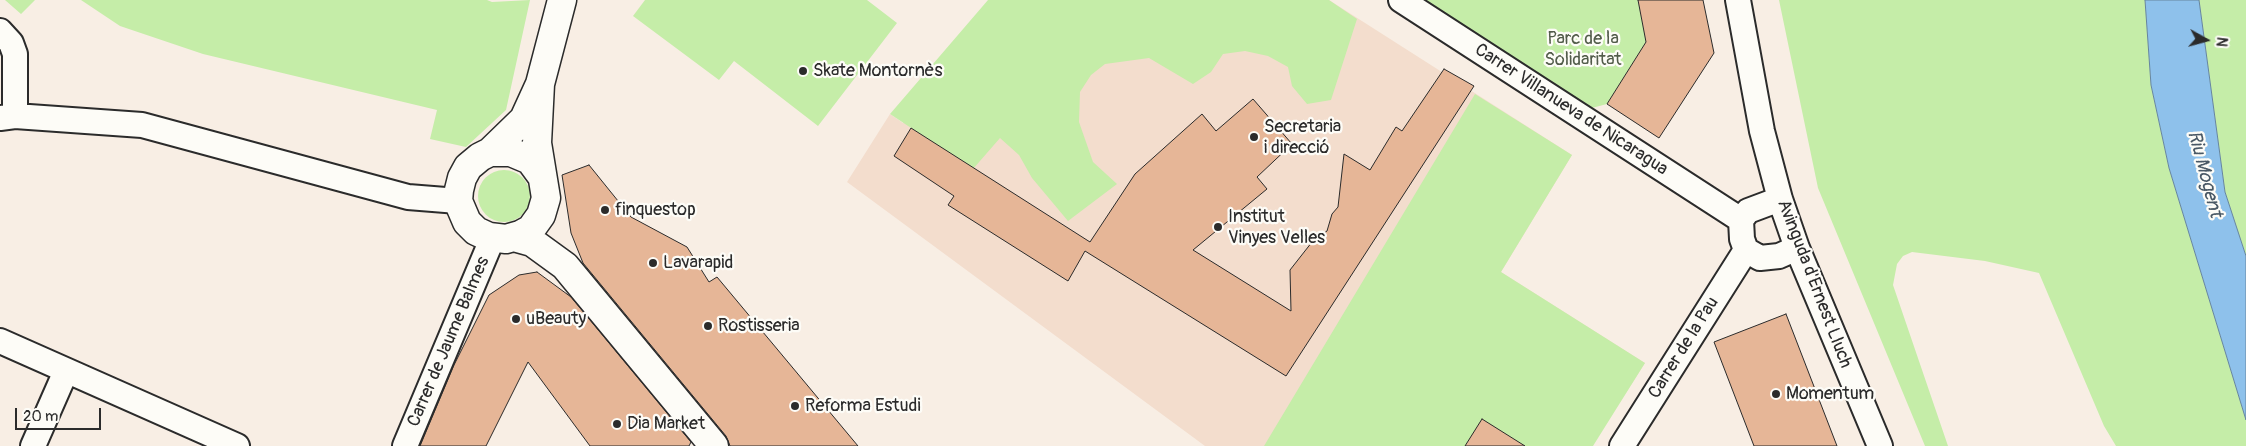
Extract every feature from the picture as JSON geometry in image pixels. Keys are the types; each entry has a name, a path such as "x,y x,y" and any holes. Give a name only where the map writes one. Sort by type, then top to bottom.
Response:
{"street":[{"name":"Carrer Villanueva de Nicaragua","path":"1401,0 1741,220"},
{"name":"Avinguda d'Ernest Lluch","path":"1738,0 1762,132 1780,199 1797,248 1880,446"},
{"path":"562,2 542,78 524,119 490,152 480,157 468,167 462,178 458,201 467,222 476,230 532,242 565,266"},
{"path":"0,31 11,43 14,54 8,117 142,125 408,197 458,201"},
{"path":"542,78 537,143 541,175 545,186 549,234 565,266 714,446"},
{"path":"490,152 502,151 521,155 530,160 541,175"},
{"path":"1780,199 1748,211 1741,220 1742,239 1746,250 1760,258 1779,256 1797,248"},
{"path":"503,237 525,232 536,223 545,203"},
{"name":"Carrer de Jaume Balmes","path":"405,446 503,237"},
{"name":"Carrer de la Pau","path":"1622,446 1746,250"},
{"path":"0,341 237,446"},
{"path":"33,446 66,371"}],"shaded area":[{"name":"Institut Vinyes Velles","path":"1007,0 1329,0 1572,155 1501,272 1645,363 1592,446 1205,446 847,182 890,114 903,123"}],"green space":[{"path":"5,0 35,0 21,14"},
{"path":"81,0 487,0 492,2 530,0 506,110 466,147 430,139 437,110 203,54 120,26"},
{"name":"Skate Montornès","path":"645,0 867,0 897,23 818,126 734,61 719,80 633,16"},
{"path":"988,0 1329,0 1357,19 1331,100 1307,104 1292,86 1288,67 1268,56 1245,51 1223,54 1211,72 1193,84 1149,58 1105,64 1091,75 1080,92 1079,122 1093,162 1117,184 1068,221 1032,178 1019,155 1000,138 973,169 890,114"},
{"name":"Parc de la Solidaritat","path":"1415,0 1638,0 1646,42 1607,104 1584,110"},
{"path":"1779,0 2145,0 2151,85 2169,168 2246,420 2246,446 2116,446 2104,426 2039,273 1985,261 1912,252 1903,256 1897,264 1893,285 1948,446 1925,446 1818,188"},
{"path":"2199,0 2246,0 2246,256 2225,192"},
{"path":"1475,94 1572,155 1501,272 1645,363 1593,446 1264,446"},
{"path":"499,170 509,170 518,174 526,182 530,196 526,210 518,218 509,222 499,222 490,218 482,210 478,201 478,191 482,182 490,174"}],"water":[{"name":"Riu Mogent","path":"2145,0 2199,0 2225,192 2246,256 2246,420 2169,168 2151,85"}],"building":[{"path":"1638,0 1703,0 1714,53 1659,138 1607,104 1646,42"},
{"path":"1444,69 1474,86 1286,376 1085,251 1068,281 948,205 954,196 894,156 911,128 1090,242 1135,174 1202,114 1216,131 1253,99 1292,144 1257,177 1267,189 1193,250 1291,311 1290,270 1312,242 1327,231 1332,214 1338,207 1344,154 1370,170 1396,127 1402,131"},
{"path":"589,165 631,217 687,247 709,282 717,277 858,446 730,446 726,436 583,263 571,233 562,175"},
{"path":"537,272 571,297 691,442 689,446 590,446 528,362 486,446 420,446 454,365 489,295 519,275"},
{"name":"Momentum","path":"1786,314 1837,446 1754,446 1714,342"},
{"path":"1482,419 1525,446 1465,446"}],"place":[{"name":"Skate Montornès","path":"803,71"},
{"name":"Secretaria i direcció","path":"1254,137"},
{"name":"finquestop","path":"605,210"},
{"name":"Institut Vinyes Velles","path":"1218,227"},
{"name":"Lavarapid","path":"653,263"},
{"name":"uBeauty","path":"516,319"},
{"name":"Rostisseria","path":"708,326"},
{"name":"Momentum","path":"1776,394"},
{"name":"Reforma Estudi","path":"795,406"},
{"name":"Dia Market","path":"617,424"}]}
